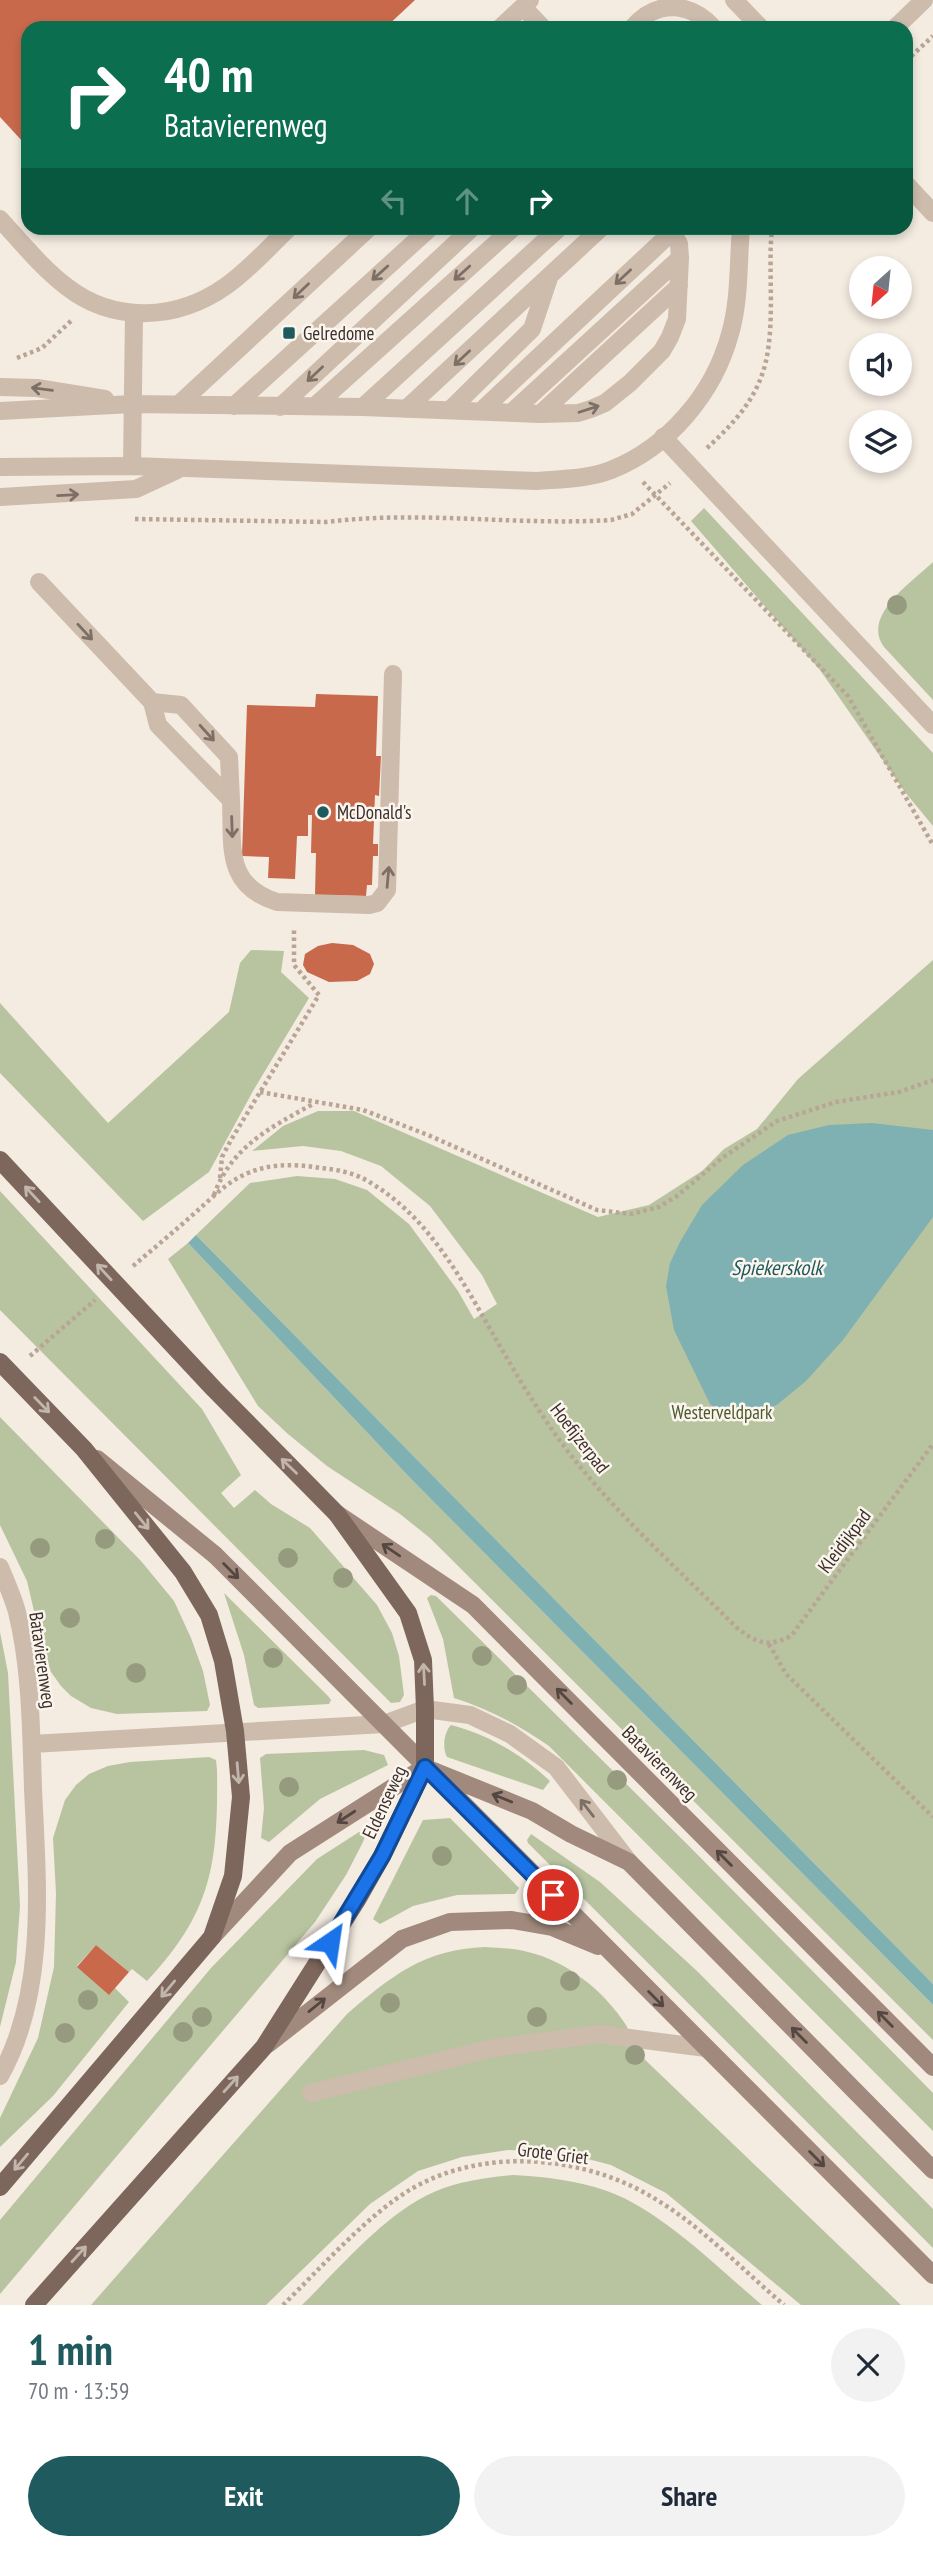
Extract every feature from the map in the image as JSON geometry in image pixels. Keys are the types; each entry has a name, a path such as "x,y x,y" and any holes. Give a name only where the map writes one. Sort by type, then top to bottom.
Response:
{"main road":[{"name":"Batavierenweg","path":"0,1160 214,1389 337,1514 408,1613 423,1660 425,1767"},
{"path":"0,1362 84,1448 215,1555 933,2275"},
{"name":"Eldenseweg","path":"84,1448 183,1572 209,1615 223,1661 235,1731 240,1797 233,1876 212,1937"},
{"name":"Batavierenweg","path":"337,1514 473,1605 933,2067"},
{"path":"425,1767 532,1811 571,1834 629,1862 933,2170"},
{"name":"Eldenseweg","path":"0,2187 212,1937 290,1853 425,1767"},
{"name":"Eldenseweg","path":"34,2305 264,2048 357,1900 382,1856 425,1767"},
{"name":"Eldenseweg","path":"264,2048 402,1939 450,1922 512,1920 552,1927 608,1951"}],"street":[{"path":"734,0 754,21"},
{"path":"902,21 924,0"},
{"path":"508,21 527,3 539,21"},
{"path":"638,21 645,12 667,4 680,5 706,21"},
{"path":"913,192 933,213"},
{"path":"0,219 46,270 68,288 90,302 135,314 184,309 205,300 229,284 282,235"},
{"path":"178,405 361,235"},
{"path":"234,406 422,235"},
{"path":"279,407 464,235"},
{"path":"314,406 505,235"},
{"path":"363,407 551,235"},
{"path":"406,409 594,235"},
{"path":"481,411 665,235"},
{"path":"0,411 132,404 363,407 540,414 591,410 605,403 638,375 662,351 670,337 677,319 679,286 679,244 674,235"},
{"path":"0,467 132,466 537,481 594,475 625,463 663,437 691,410 702,395 724,355 733,321 740,235"},
{"path":"511,413 680,258"},
{"path":"450,410 533,329 551,275"},
{"path":"540,414 679,286"},
{"path":"132,466 135,314"},
{"path":"0,387 37,387 132,404"},
{"path":"663,437 933,725"},
{"path":"0,497 136,489 181,468"},
{"path":"39,582 152,702 158,725 231,800"},
{"path":"152,702 181,705 229,757 234,863 249,889 263,898 277,902 369,905 377,903 383,897 388,882 393,674"},
{"name":"Batavierenweg","path":"0,1567 17,1611 32,1744"},
{"path":"0,2076 24,2015 35,1955 37,1898 32,1744 384,1724 425,1709 470,1715 510,1734 556,1767 629,1862"},
{"path":"311,2093 493,2048 599,2035 706,2048"}],"path":[{"path":"913,55 933,36"},
{"path":"17,359 42,348 90,302"},
{"path":"625,463 848,696 933,845"},
{"path":"214,1196 220,1178 222,1157 319,996 294,965 294,927"},
{"path":"260,1092 363,1110 428,1135 597,1210 631,1214 659,1207 677,1196 722,1158 777,1121 836,1102 899,1092 933,1080"},
{"path":"220,1178 249,1142 314,1103"},
{"name":"Hoefijzerpad","path":"197,1211 232,1181 248,1172 270,1166 304,1165 358,1176 397,1200 439,1246 530,1395 588,1474 736,1627 751,1639 769,1644"},
{"name":"Kleidijkpad","path":"769,1644 790,1636 933,1444"},
{"path":"769,1644 786,1674 933,1817"},
{"name":"Grote Griet","path":"283,2305 370,2221 413,2188 457,2169 506,2162 574,2167 620,2180 667,2208 784,2305"}],"green space":[{"path":"704,508 933,753 933,826 905,792 820,670 691,521"},
{"path":"933,562 933,700 884,647 879,635 879,623 892,600"},
{"path":"251,950 284,951 281,972 309,998 253,1091 209,1172 143,1221 0,1073 0,1003 108,1123 229,1012 240,963"},
{"name":"Westerveldpark","path":"933,960 933,1984 196,1235 250,1183 297,1176 335,1179 367,1190 409,1224 458,1291 474,1319 497,1304 482,1275 430,1206 381,1166 341,1151 303,1146 252,1151 283,1126 318,1111 354,1111 598,1217 649,1205 702,1171 724,1149 757,1129 798,1079"},
{"path":"0,1191 202,1409 241,1475 221,1493 234,1508 255,1490 271,1504 310,1528 377,1605 392,1633 399,1656 404,1695 400,1702 391,1703 0,1310"},
{"path":"188,1243 412,1480 933,2005 933,2040 430,1538 400,1514 327,1466 258,1406 168,1259"},
{"path":"0,1417 141,1561 174,1601 203,1671 210,1705 207,1711 117,1714 91,1708 71,1696 51,1672 27,1581 0,1525"},
{"path":"224,1593 328,1696 331,1700 329,1704 258,1708 254,1705 244,1655"},
{"path":"436,1596 687,1844 933,2093 933,2131 549,1746 503,1718 454,1698 443,1639 427,1598"},
{"path":"0,1632 8,1673 20,1906 16,1962 0,2027"},
{"path":"451,1725 504,1747 528,1762 550,1781 543,1790 447,1757 444,1740"},
{"path":"364,1750 384,1755 388,1765 320,1799 269,1842 261,1838 264,1808 260,1758 266,1754"},
{"path":"209,1757 216,1760 217,1770 213,1859 198,1908 186,1931 147,1981 132,1969 129,1972 96,1945 77,1966 115,1988 129,2002 53,2096 0,2147 0,2118 38,2038 54,1967 56,1893 53,1838 65,1800 89,1774 108,1766"},
{"path":"450,1818 519,1888 515,1894 457,1895 413,1906 380,1924 373,1919 423,1820"},
{"path":"363,1832 365,1836 363,1842 346,1875 315,1922 0,2294 0,2220 211,1968 317,1859"},
{"path":"531,1834 600,1882 697,1971 933,2209 933,2248 528,1843"},
{"path":"485,1947 543,1956 570,1970 596,1989 626,2025 639,2054 901,2305 801,2305 666,2193 611,2165 561,2152 508,2150 462,2157 418,2171 370,2204 266,2305 91,2305 347,2014 410,1967 444,1953"},
{"path":"513,2175 549,2178 595,2187 627,2200 688,2241 762,2305 302,2305 380,2228 416,2202 453,2185"}],"water":[{"name":"Spiekerskolk","path":"872,1123 933,1130 933,1217 843,1340 806,1381 758,1416 741,1422 725,1417 710,1404 674,1330 666,1286 670,1263 680,1242 702,1205 743,1165 788,1135 829,1125"},
{"path":"196,1235 933,1984 933,2005 412,1480 188,1243"}],"building":[{"path":"0,0 415,0 392,21 21,21 21,140 0,117"},
{"path":"316,694 378,696 376,756 381,756 379,796 375,795 373,844 378,844 378,856 373,856 372,885 367,885 366,896 315,895 316,853 311,853 312,815 308,815 308,836 297,836 295,879 268,878 269,857 242,856 247,705 315,707"},
{"path":"332,943 353,945 370,954 374,964 370,974 357,981 329,982 307,972 303,965 305,954 318,946"},
{"path":"96,1945 129,1972 109,1995 77,1967"}],"place":[{"name":"Gelredome","path":"289,333"},
{"name":"McDonald's","path":"323,812"}],"route":[{"path":"330,1942 382,1856 425,1767 553,1895"}]}
